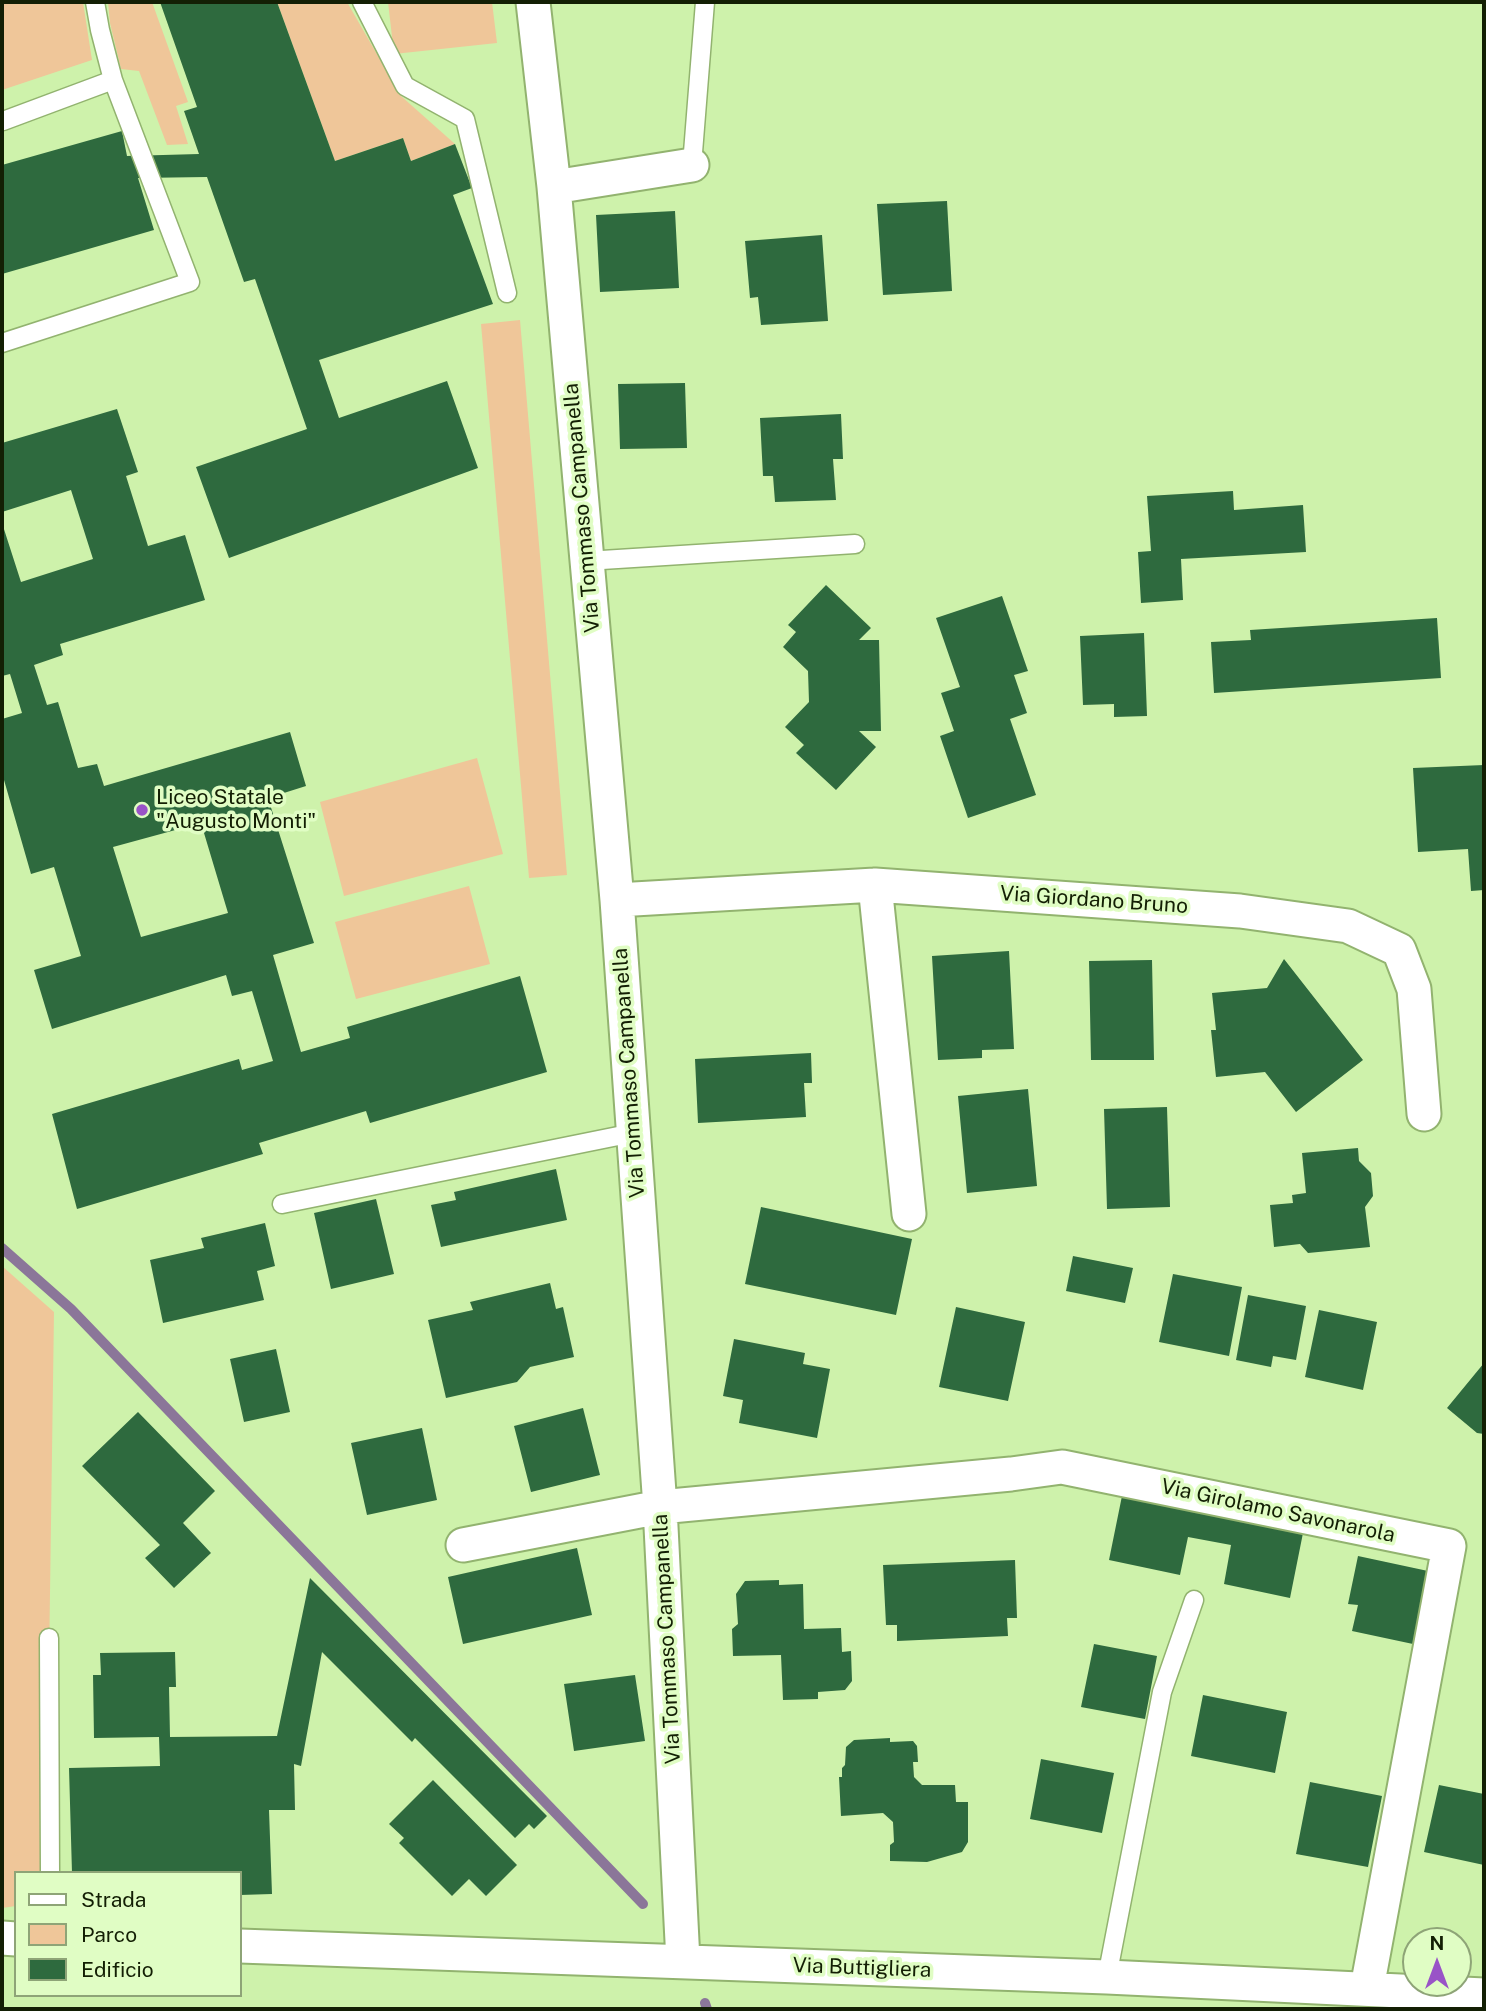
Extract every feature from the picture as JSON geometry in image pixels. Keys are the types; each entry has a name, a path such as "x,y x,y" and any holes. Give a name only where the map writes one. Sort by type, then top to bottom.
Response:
{"street":[{"name":"Via Tommaso Campanella","path":"533,2 554,187 617,900 660,1507 683,1961"},
{"path":"554,187 692,165"},
{"path":"875,885 909,1214"},
{"name":"Via Giordano Bruno","path":"617,900 875,885 1240,911 1348,926 1399,950 1414,989 1424,1114"},
{"name":"Via Girolamo Savonarola","path":"660,1507 1062,1467 1450,1546 1367,1988"},
{"path":"463,1545 660,1507"},
{"name":"Via Buttigliera","path":"242,1946 1107,1977 1484,1995"}],"lane":[{"path":"2,342 190,282 113,80 95,2"},
{"path":"362,2 405,86 465,119 508,293"},
{"path":"692,165 705,2"},
{"path":"2,121 113,80"},
{"path":"586,561 855,544"},
{"path":"282,1204 633,1133"},
{"path":"1107,1977 1162,1692 1194,1600"},
{"path":"49,1638 50,1871"}],"green space":[{"path":"2,2 83,2 92,60 2,90"},
{"path":"108,2 152,2 188,102 176,106 188,144 167,145 139,71 121,69"},
{"path":"277,2 347,2 401,96 455,144 411,161 403,138 335,161"},
{"path":"388,2 492,2 497,43 394,54"},
{"path":"520,320 567,875 529,878 481,324"},
{"path":"477,758 503,854 344,896 320,802"},
{"path":"469,886 490,964 356,999 335,922"},
{"path":"2,1266 54,1312 46,1871 14,1871 14,1906 2,1908"}],"building":[{"path":"160,2 277,2 335,161 403,138 411,161 455,144 472,188 453,195 493,304 319,360 339,418 447,381 478,468 229,558 196,467 307,429 255,279 244,282 207,177 138,178 154,230 2,274 2,165 122,131 127,156 199,154 184,111 197,107"},
{"path":"947,201 952,291 883,295 877,204"},
{"path":"675,211 679,288 600,292 596,215"},
{"path":"822,235 828,321 761,325 758,297 750,298 745,241"},
{"path":"685,383 687,448 620,449 618,384"},
{"name":"Liceo Statale \"Augusto Monti\"","path":"117,409 138,472 126,476 148,546 185,535 205,600 60,644 63,655 34,665 47,705 58,702 78,768 97,764 104,786 290,732 306,786 268,798 314,943 273,955 301,1052 350,1038 347,1027 520,976 547,1072 370,1123 366,1111 259,1143 263,1154 77,1209 52,1114 239,1059 242,1070 273,1061 252,991 232,996 226,975 52,1029 34,970 81,956 54,867 31,874 2,773 2,719 22,713 10,674 2,676 2,523 21,582 93,559 71,490 2,512 2,443","holes":["201,823 228,913 141,937 113,847"]},
{"path":"841,414 843,459 833,459 836,500 775,502 773,476 763,476 760,418"},
{"path":"1233,491 1234,510 1303,505 1306,552 1181,559 1183,600 1141,603 1138,552 1151,551 1147,496"},
{"path":"826,585 871,628 859,640 879,640 881,731 859,731 876,747 836,790 796,753 804,745 785,727 809,702 808,671 783,647 796,632 788,625"},
{"path":"1002,596 1028,671 1014,675 1027,713 1010,719 1036,795 968,818 940,736 954,731 941,693 960,687 936,618"},
{"path":"1437,618 1441,678 1214,693 1211,642 1251,640 1250,630"},
{"path":"1144,633 1147,716 1114,717 1114,704 1083,705 1080,636"},
{"path":"1484,765 1484,890 1471,891 1468,849 1418,852 1413,768"},
{"path":"1009,951 1014,1049 982,1050 982,1058 938,1060 932,956"},
{"path":"1284,959 1363,1060 1296,1112 1265,1072 1216,1077 1211,1030 1216,1030 1212,993 1267,988"},
{"path":"1152,960 1154,1060 1091,1060 1089,961"},
{"path":"811,1053 812,1083 804,1083 806,1117 698,1123 695,1059"},
{"path":"1028,1089 1037,1186 967,1193 958,1096"},
{"path":"1167,1107 1170,1207 1107,1209 1104,1109"},
{"path":"1358,1148 1359,1161 1371,1173 1373,1196 1365,1207 1370,1247 1308,1253 1300,1244 1274,1247 1270,1205 1293,1203 1292,1195 1306,1193 1302,1153"},
{"path":"556,1169 567,1220 441,1247 431,1205 456,1200 454,1192"},
{"path":"376,1199 394,1274 331,1289 314,1213"},
{"path":"761,1207 912,1239 896,1315 745,1284"},
{"path":"265,1223 275,1266 257,1271 264,1300 163,1323 150,1260 204,1248 201,1238"},
{"path":"1073,1256 1133,1268 1125,1303 1066,1291"},
{"path":"1173,1274 1242,1287 1229,1356 1159,1342"},
{"path":"550,1283 556,1309 563,1307 574,1357 530,1367 517,1382 446,1398 428,1320 473,1310 470,1302"},
{"path":"1248,1295 1306,1306 1296,1360 1273,1356 1271,1367 1236,1360"},
{"path":"956,1307 1025,1322 1008,1401 939,1387"},
{"path":"1319,1310 1377,1322 1363,1390 1305,1377"},
{"path":"734,1339 805,1353 803,1364 830,1369 817,1438 739,1423 743,1400 723,1396"},
{"path":"276,1349 290,1412 244,1422 230,1359"},
{"path":"1484,1363 1484,1434 1477,1433 1447,1408"},
{"path":"583,1408 600,1475 531,1492 514,1426"},
{"path":"138,1412 215,1491 183,1523 211,1553 174,1588 145,1558 160,1545 82,1466"},
{"path":"422,1428 437,1500 367,1515 351,1443"},
{"path":"1123,1491 1304,1528 1290,1598 1224,1584 1231,1545 1188,1537 1180,1575 1109,1560"},
{"path":"577,1548 592,1615 463,1644 448,1577"},
{"path":"1358,1556 1428,1571 1413,1644 1352,1631 1358,1605 1348,1604"},
{"path":"1015,1560 1017,1618 1007,1618 1008,1636 897,1641 897,1625 886,1625 883,1565"},
{"path":"310,1578 547,1816 534,1829 529,1824 515,1838 415,1738 412,1742 322,1652 301,1766 294,1764 295,1810 269,1810 272,1894 242,1895 242,1871 72,1871 69,1768 160,1766 159,1737 94,1738 93,1675 101,1675 100,1653 175,1652 176,1687 169,1687 170,1737 277,1736"},
{"path":"779,1580 779,1585 803,1584 804,1629 841,1628 842,1652 851,1651 852,1681 845,1690 818,1692 818,1699 783,1700 781,1655 733,1656 732,1629 738,1624 736,1594 745,1581"},
{"path":"1094,1644 1157,1656 1145,1719 1081,1707"},
{"path":"635,1675 645,1741 574,1751 564,1684"},
{"path":"1203,1695 1287,1712 1275,1773 1191,1756"},
{"path":"890,1738 890,1742 913,1741 917,1746 918,1762 913,1762 914,1777 922,1785 955,1785 956,1802 968,1802 968,1842 962,1852 927,1862 890,1861 890,1845 894,1842 893,1822 883,1813 841,1816 839,1777 842,1777 842,1768 845,1765 846,1747 854,1740"},
{"path":"1041,1759 1114,1773 1102,1833 1030,1819"},
{"path":"433,1780 517,1865 486,1896 469,1879 452,1896 399,1843 404,1838 389,1824"},
{"path":"1310,1782 1382,1796 1368,1867 1296,1854"},
{"path":"1439,1785 1484,1794 1484,1865 1424,1852"}],"waterway":[{"path":"2,1248 71,1309 643,1904"},
{"path":"705,2003 707,2009"}],"place":[{"name":"Liceo Statale \"Augusto Monti\"","path":"142,810"}]}
